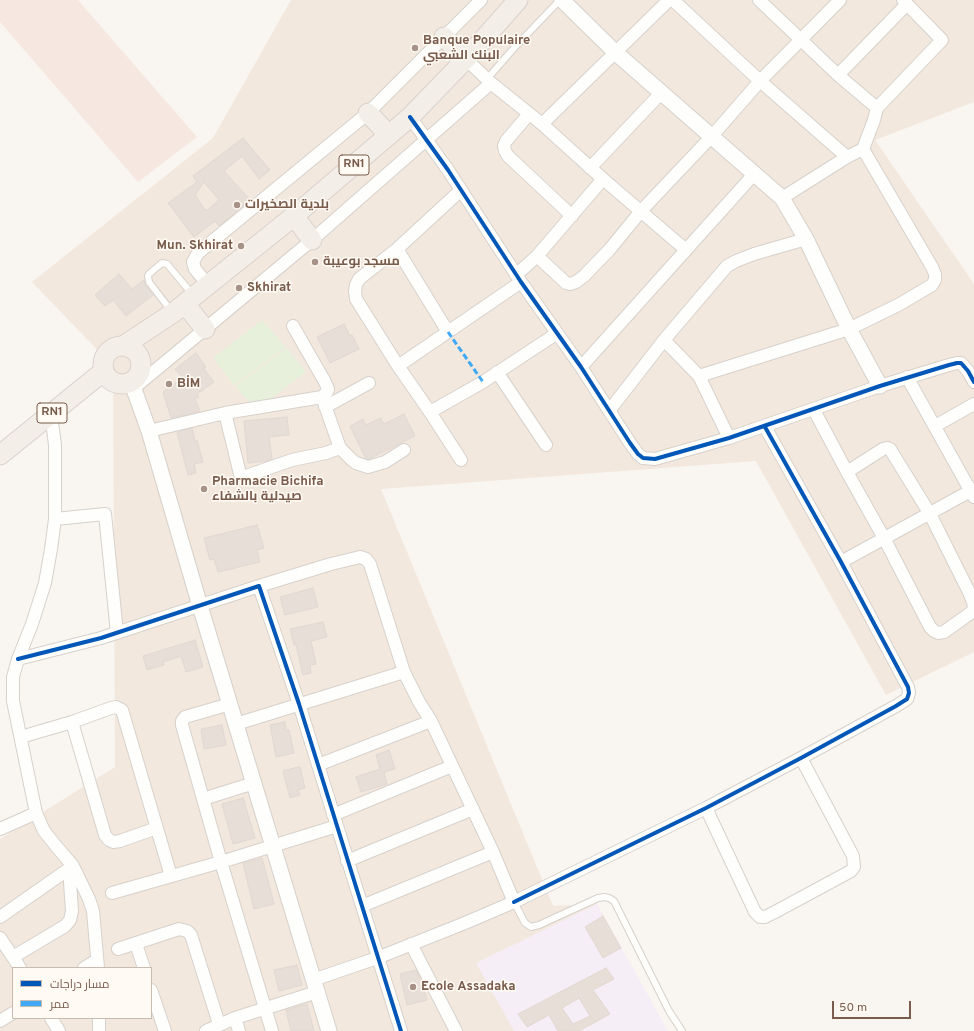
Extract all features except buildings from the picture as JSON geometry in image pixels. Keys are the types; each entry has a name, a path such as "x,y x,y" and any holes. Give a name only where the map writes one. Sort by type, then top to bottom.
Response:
{"main road":[{"name":"RN1","path":"0,455 104,371 103,361 108,351 118,346 123,346 190,300 294,216 410,117 466,59 518,0"},
{"path":"444,37 466,59"},
{"path":"368,113 389,135"},
{"path":"294,216 312,240"},
{"path":"190,300 205,329"},
{"name":"RN1","path":"132,384 139,373 141,363 140,358 190,300"},
{"path":"123,346 133,349 140,358"},
{"path":"104,371 111,380 132,384"}],"street":[{"path":"190,300 195,268 193,262 198,253 368,113 481,0"},
{"path":"561,0 616,53 782,198 806,239 849,329 880,386"},
{"path":"542,124 669,0"},
{"path":"673,0 760,81 847,157"},
{"path":"759,0 838,75 877,108"},
{"path":"537,256 566,283 570,284 576,282 584,276 610,249 641,211 712,136 760,81 840,0"},
{"path":"782,198 847,157 863,149 877,108 942,40 905,2 838,75"},
{"path":"466,59 489,81 542,124 590,168 686,250"},
{"path":"329,1031 200,606 149,431 132,384 205,329 312,240 427,139 489,81"},
{"path":"590,168 662,92"},
{"path":"529,114 506,141 504,146 505,151 508,156 572,216"},
{"path":"410,117 427,139 630,443 643,458 656,459 729,438 765,427 907,377 957,363 964,366 974,382"},
{"path":"699,376 849,329 900,304 932,285 936,274 863,149"},
{"path":"581,368 755,173"},
{"path":"398,366 448,332 519,278 603,179"},
{"path":"461,190 397,249 360,279 354,291 356,299 398,366 461,460"},
{"path":"609,411 664,340 727,266 754,254 806,239"},
{"path":"397,249 448,332"},
{"path":"293,326 328,389 324,402 340,448 356,463 368,467 385,462 404,450"},
{"path":"430,412 497,372 556,334"},
{"path":"664,340 699,376 729,438"},
{"path":"497,372 546,445"},
{"path":"841,562 973,492 907,377"},
{"path":"149,431 224,413 324,402 369,383"},
{"path":"935,426 974,404"},
{"path":"814,410 847,472 884,538 930,627 938,633 944,632 972,612 974,607 969,592 930,514 890,450 887,448 883,449 847,472"},
{"path":"224,413 240,474 243,476 292,460 326,453 340,448"},
{"path":"50,414 55,445 55,520 45,583 32,624 18,659 13,677 12,696 36,813 44,831 71,867 94,911 98,964 88,967"},
{"path":"206,1031 235,1018 266,1009 377,958 514,902 706,808 801,758 907,699 909,692 908,687 841,562 765,427"},
{"path":"55,520 105,514 117,633"},
{"path":"18,659 117,633 259,586 331,564 364,557 370,564 404,672 419,702 431,721 493,852 514,902"},
{"path":"259,586 299,704 401,1031"},
{"path":"236,724 404,672"},
{"path":"230,704 185,717 182,721 182,725 221,862 272,1031"},
{"path":"21,736 72,722 111,708 116,707 122,710 171,876"},
{"path":"318,765 431,721"},
{"path":"72,722 105,835 109,840 113,842 120,841 157,828"},
{"path":"706,808 755,912 760,917 765,917 776,912 851,871 854,867 853,856 801,758"},
{"path":"112,893 272,846 335,820 452,766"},
{"path":"203,799 254,783"},
{"path":"347,861 473,809"},
{"path":"0,829 36,813"},
{"path":"362,906 493,852"},
{"path":"0,917 71,867"},
{"path":"13,957 68,924 72,911 71,867"},
{"path":"118,949 179,929 187,931 191,935 219,1024"},
{"path":"0,938 19,967"},
{"path":"136,944 144,967"},
{"path":"412,944 456,1031"},
{"path":"152,993 165,1031"},
{"path":"6,1031 0,1021 12,1014"},
{"path":"235,1018 238,1031"},
{"path":"52,1019 59,1031"},
{"path":"99,1019 99,1031"}],"lane":[{"path":"489,81 514,48 561,0"},
{"path":"162,264 168,264 190,300 148,279 149,274 162,264"},
{"path":"514,902 525,922 531,927 539,926 598,898 610,898 614,901 670,1011 682,1031"}],"shaded area":[{"path":"0,0 78,0 197,137 138,182 0,22"},
{"name":"Skhirat","path":"291,0 974,0 974,102 875,140 974,284 974,652 886,695 756,461 381,489 553,906 597,904 656,1031 0,1031 0,839 115,767 113,366 32,282 213,138"},
{"path":"597,904 668,1031 514,1031 476,963"}],"green space":[{"path":"262,320 286,347 234,385 213,358"},
{"path":"287,348 306,372 256,410 235,386"}],"marked path":[{"path":"448,332 483,382"}],"cycle path":[{"path":"410,117 448,170 521,282 581,367 630,443 643,458 655,459 729,438 880,386 957,363 961,363 968,371 974,382"},
{"path":"514,902 706,808 801,758 907,699 909,693 908,687 841,562 765,427"},
{"path":"18,659 101,638 259,586 299,704 401,1031"}],"place":[{"name":"Banque Populaire البنك الشعبي","path":"415,48"},
{"name":"بلدية الصخيرات","path":"237,205"},
{"name":"Mun. Skhirat","path":"241,246"},
{"name":"مسجد بوعيبة","path":"315,262"},
{"name":"Skhirat","path":"239,288"},
{"name":"BİM","path":"169,384"},
{"name":"Pharmacie Bichifa صيدلية بالشفاء","path":"204,489"},
{"name":"Ecole Assadaka","path":"413,987"}]}
